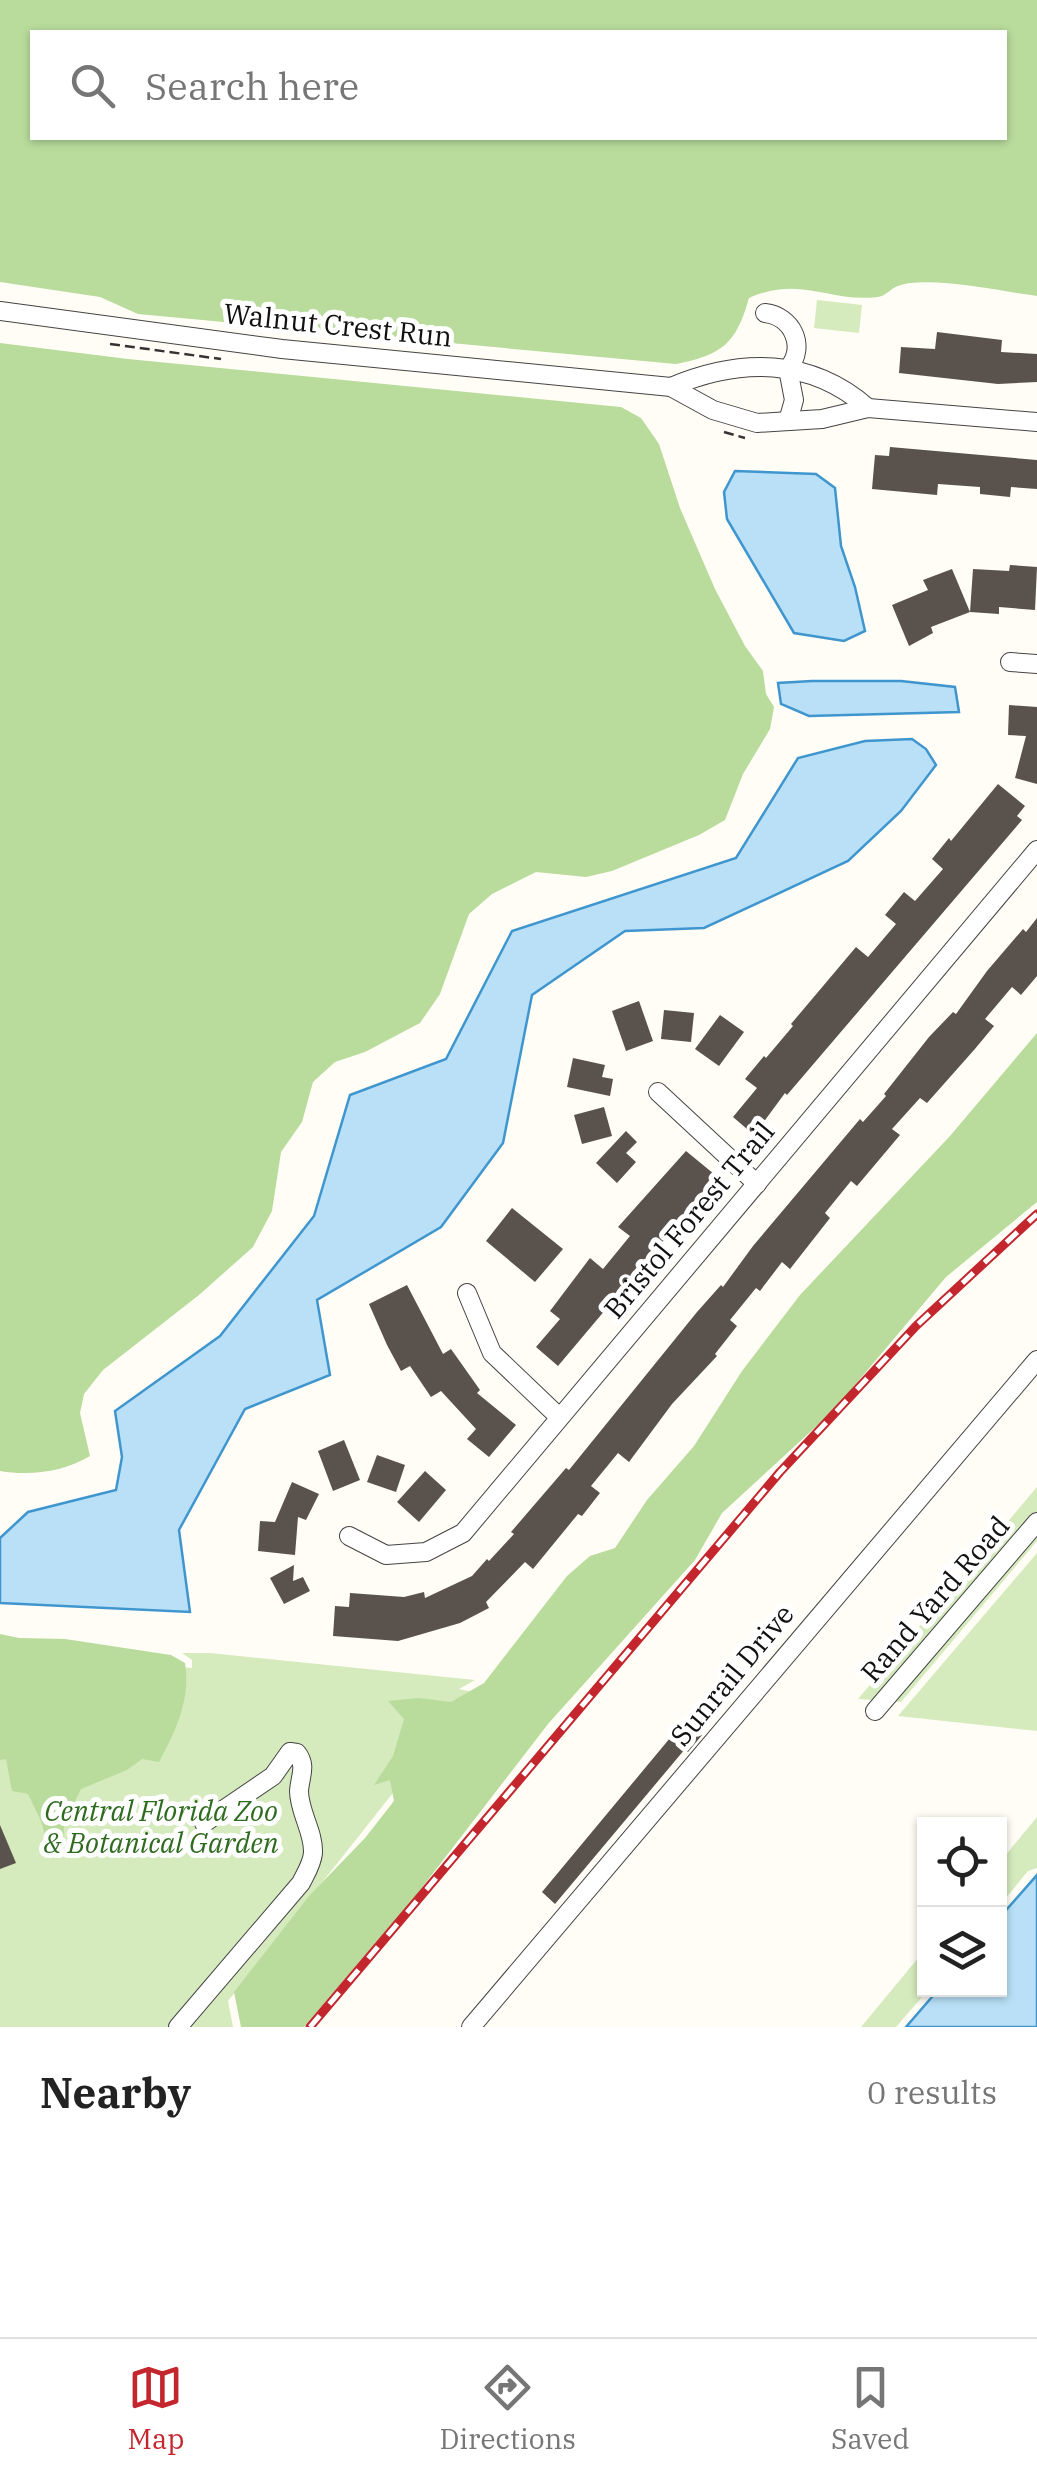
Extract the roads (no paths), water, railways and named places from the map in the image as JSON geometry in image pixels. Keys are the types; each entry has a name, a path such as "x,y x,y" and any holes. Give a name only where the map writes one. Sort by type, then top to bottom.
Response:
{"street":[{"name":"Walnut Crest Run","path":"0,311 282,348 671,387 712,410 758,423 822,419 868,408 1037,422"},
{"path":"764,313 776,314 796,335 796,354 788,369 794,400 788,422"},
{"name":"Walnut Crest Run","path":"671,387 705,372 748,365 788,369 846,389 868,408"},
{"path":"1010,662 1037,664"},
{"name":"Bristol Forest Trail","path":"350,1536 386,1555 426,1552 463,1533 1037,850"},
{"path":"658,1092 757,1184"},
{"path":"467,1293 492,1354 558,1416"},
{"name":"Sunrail Drive","path":"470,2027 1037,1360"},
{"name":"Rand Yard Road","path":"874,1711 1037,1522"},
{"path":"178,2027 301,1883 312,1862 313,1847 299,1793 301,1757 290,1752 273,1776 204,1823"}],"water":[{"path":"735,471 816,474 835,488 841,546 865,631 844,641 794,633 727,519 724,492"},
{"path":"901,681 955,687 959,712 809,716 781,704 778,683"},
{"path":"912,739 926,749 936,765 901,811 848,861 704,928 625,931 532,995 503,1143 441,1227 317,1300 330,1375 245,1409 179,1530 190,1612 0,1603 0,1538 28,1512 116,1490 122,1457 115,1411 220,1336 314,1216 350,1095 446,1059 512,931 736,858 798,758 865,741"},
{"path":"1037,1875 1037,2027 906,2027 932,1997 1007,1997 1007,1909"}],"railway":[{"path":"310,2027 780,1472 916,1326 1037,1214"}],"park label":[{"name":"Central Florida Zoo & Botanical Garden","path":"161,1827"}]}
